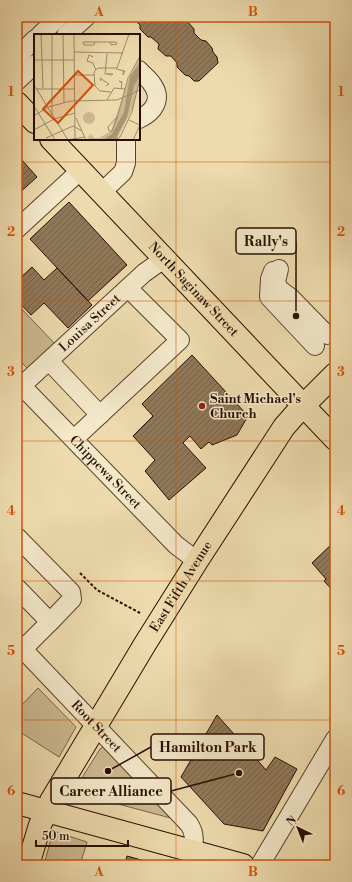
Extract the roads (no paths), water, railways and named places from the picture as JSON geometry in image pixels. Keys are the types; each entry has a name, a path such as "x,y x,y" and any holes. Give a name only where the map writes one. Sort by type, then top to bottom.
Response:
{"main road":[{"path":"17,103 34,121"},
{"name":"North Saginaw Street","path":"53,140 335,439"},
{"name":"East Fifth Avenue","path":"28,865 46,811 196,561 280,432 303,406 335,374"},
{"path":"17,803 244,865"}],"street":[{"path":"56,29 86,17"},
{"path":"17,56 34,40"},
{"path":"17,81 34,65"},
{"path":"140,71 153,84 156,94 155,107 147,115 140,118"},
{"path":"102,192 123,172 126,163 122,142"},
{"path":"17,229 81,170"},
{"name":"Louisa Street","path":"18,386 49,361 144,273 165,258"},
{"path":"277,267 268,288 269,297 321,341"},
{"path":"74,439 180,340 128,288"},
{"path":"49,361 100,415"},
{"name":"Chippewa Street","path":"18,386 74,439 176,545 196,561"},
{"path":"17,537 71,592 72,599 50,622 20,646"},
{"path":"17,588 50,622"},
{"name":"Root Street","path":"20,646 188,824 194,835 192,851"},
{"path":"260,865 335,739"}],"place":[{"name":"Rally's","path":"296,316"},
{"name":"Saint Michael's Church","path":"202,406"},
{"name":"Hamilton Park","path":"108,771"},
{"name":"Career Alliance","path":"239,773"}]}
